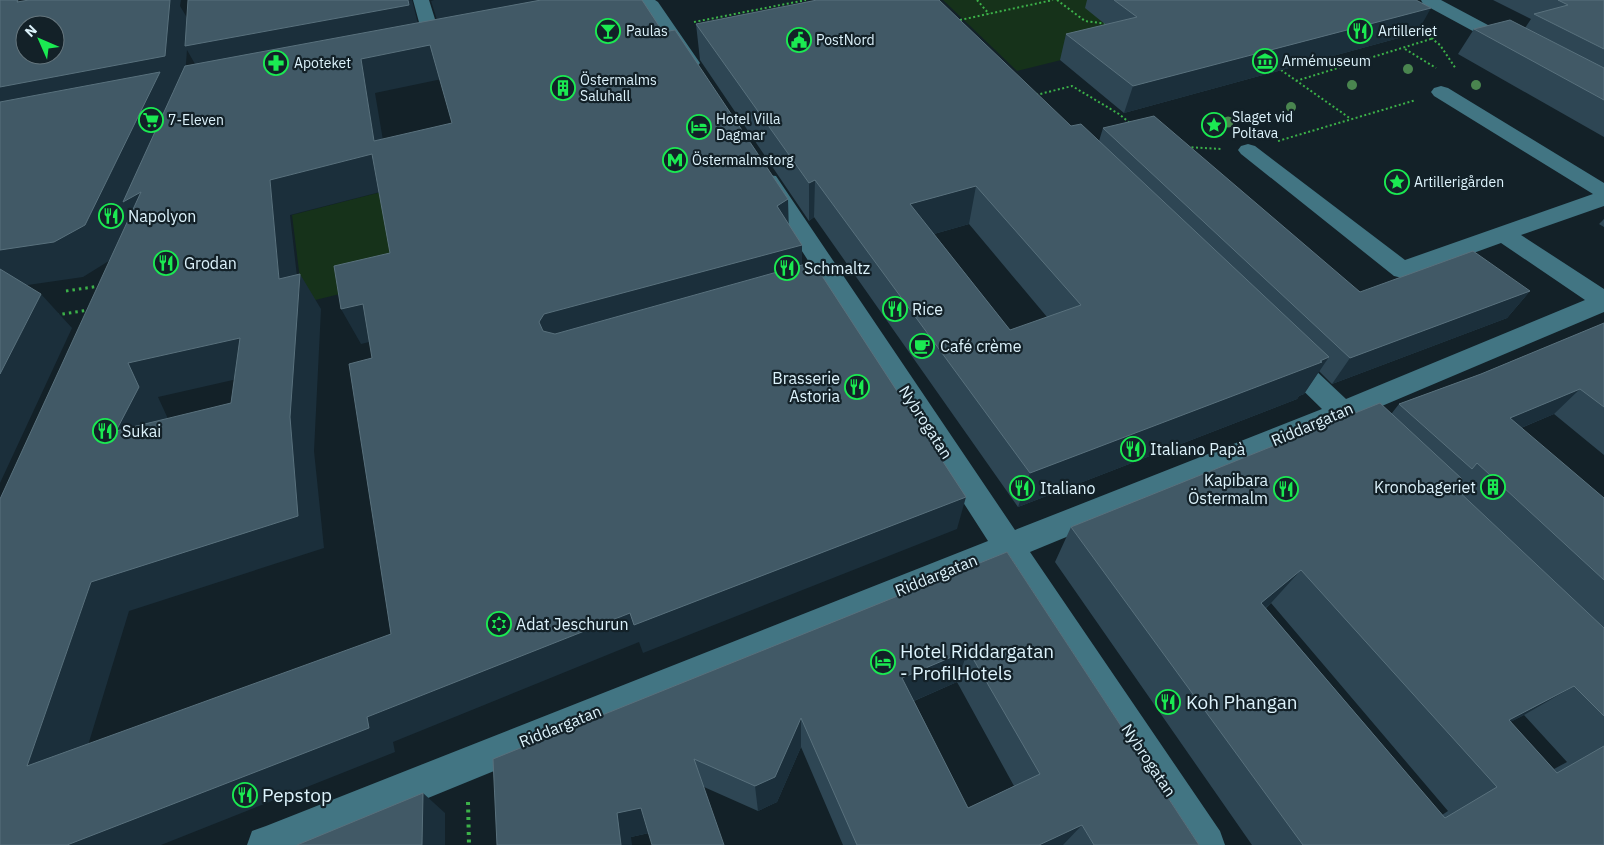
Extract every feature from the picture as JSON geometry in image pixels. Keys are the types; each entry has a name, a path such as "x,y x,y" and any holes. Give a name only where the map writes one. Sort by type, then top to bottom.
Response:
{"street":[{"path":"414,52 443,46 421,0"},
{"path":"1429,0 1530,54"},
{"path":"647,5 666,27 692,48 704,83"},
{"path":"1449,86 1604,192"},
{"path":"1248,150 1402,270 1604,198"},
{"name":"Nybrogatan","path":"758,165 824,284 1008,546 1206,845"},
{"path":"1503,234 1604,302"},
{"name":"Riddargatan","path":"266,845 1341,412 1604,302"},
{"path":"1271,343 1369,438"}],"path":[{"path":"666,27 806,0"},
{"path":"977,0 989,14"},
{"path":"960,20 1055,0 1085,21 1112,24"},
{"path":"1180,147 1248,150 1352,119 1449,86 1456,70 1442,45 1410,24"},
{"path":"1296,81 1434,38"},
{"path":"1405,48 1449,86"},
{"path":"1280,70 1352,119"},
{"path":"1036,95 1072,86 1119,114 1134,127"},
{"path":"66,290 105,285"},
{"path":"55,315 96,309"}],"green space":[{"path":"943,0 1302,0 1017,71"},
{"path":"385,191 401,279 303,303 292,215"}],"building":[{"path":"0,0 18,0 17,2 29,0 170,0 165,56 0,87"},
{"path":"188,0 408,0 409,5 185,46"},
{"path":"541,0 642,0 663,32 675,30 788,199 777,206 802,245 544,314 539,322 543,331 555,334 813,262 966,497 634,625 630,613 367,717 369,728 67,845 0,845 0,499 141,192 123,202 185,66","holes":["430,45 452,123 374,141 361,59","372,154 390,253 334,266 341,309 363,304 372,358 349,364 391,634 27,766 91,582 298,516 290,417 300,274 279,279 270,180","240,338 231,403 116,431 139,387 128,363"]},
{"path":"817,0 939,0 1071,126 1081,124 1329,357 1320,361 1322,362 1030,473 815,180 809,183 696,24","holes":["976,186 1081,305 1010,330 910,204"]},
{"path":"1114,0 1416,0 1431,8 1133,86 1066,34 1137,17"},
{"path":"1558,0 1604,0 1604,49 1534,14 1568,5"},
{"path":"1510,20 1604,68 1604,100 1474,29"},
{"path":"160,72 85,225 54,242 0,250 0,102"},
{"path":"1154,116 1360,292 1473,251 1530,291 1350,358 1103,128"},
{"path":"0,269 41,294 0,374"},
{"path":"1604,323 1604,407 1580,389 1510,418 1604,498 1604,580 1477,463 1472,469 1399,404 1481,374"},
{"path":"1380,403 1462,479 1454,487 1604,628 1604,716 1574,686 1509,720 1557,773 1604,746 1604,845 1303,845 1071,527","holes":["1301,570 1497,787 1445,818 1261,603"]},
{"path":"1007,552 1199,845 1094,845 1082,825 1039,845 857,845 801,718 775,777 755,786 694,759 724,845 652,845 641,808 617,813 621,845 497,845 493,759","holes":["968,650 1040,774 968,808 902,678"]},
{"path":"423,793 422,845 297,845"}],"place":[{"name":"Paulas","path":"608,31"},
{"name":"Artilleriet","path":"1360,31"},
{"name":"PostNord","path":"799,40"},
{"name":"Armémuseum","path":"1265,61"},
{"name":"Apoteket","path":"276,63"},
{"name":"Östermalms Saluhall","path":"563,88"},
{"name":"7-Eleven","path":"151,120"},
{"name":"Slaget vid Poltava","path":"1214,125"},
{"name":"Hotel Villa Dagmar","path":"699,127"},
{"name":"Östermalmstorg","path":"675,160"},
{"name":"Artillerigården","path":"1397,182"},
{"name":"Napolyon","path":"111,216"},
{"name":"Grodan","path":"166,263"},
{"name":"Schmaltz","path":"787,268"},
{"name":"Rice","path":"895,309"},
{"name":"Café crème","path":"922,346"},
{"name":"Brasserie Astoria","path":"857,387"},
{"name":"Sukai","path":"105,431"},
{"name":"Italiano Papà","path":"1133,449"},
{"name":"Kronobageriet","path":"1493,487"},
{"name":"Italiano","path":"1022,488"},
{"name":"Kapibara Östermalm","path":"1286,489"},
{"name":"Adat Jeschurun","path":"499,624"},
{"name":"Hotel Riddargatan - ProfilHotels","path":"883,662"},
{"name":"Koh Phangan","path":"1168,702"},
{"name":"Pepstop","path":"245,795"}]}
